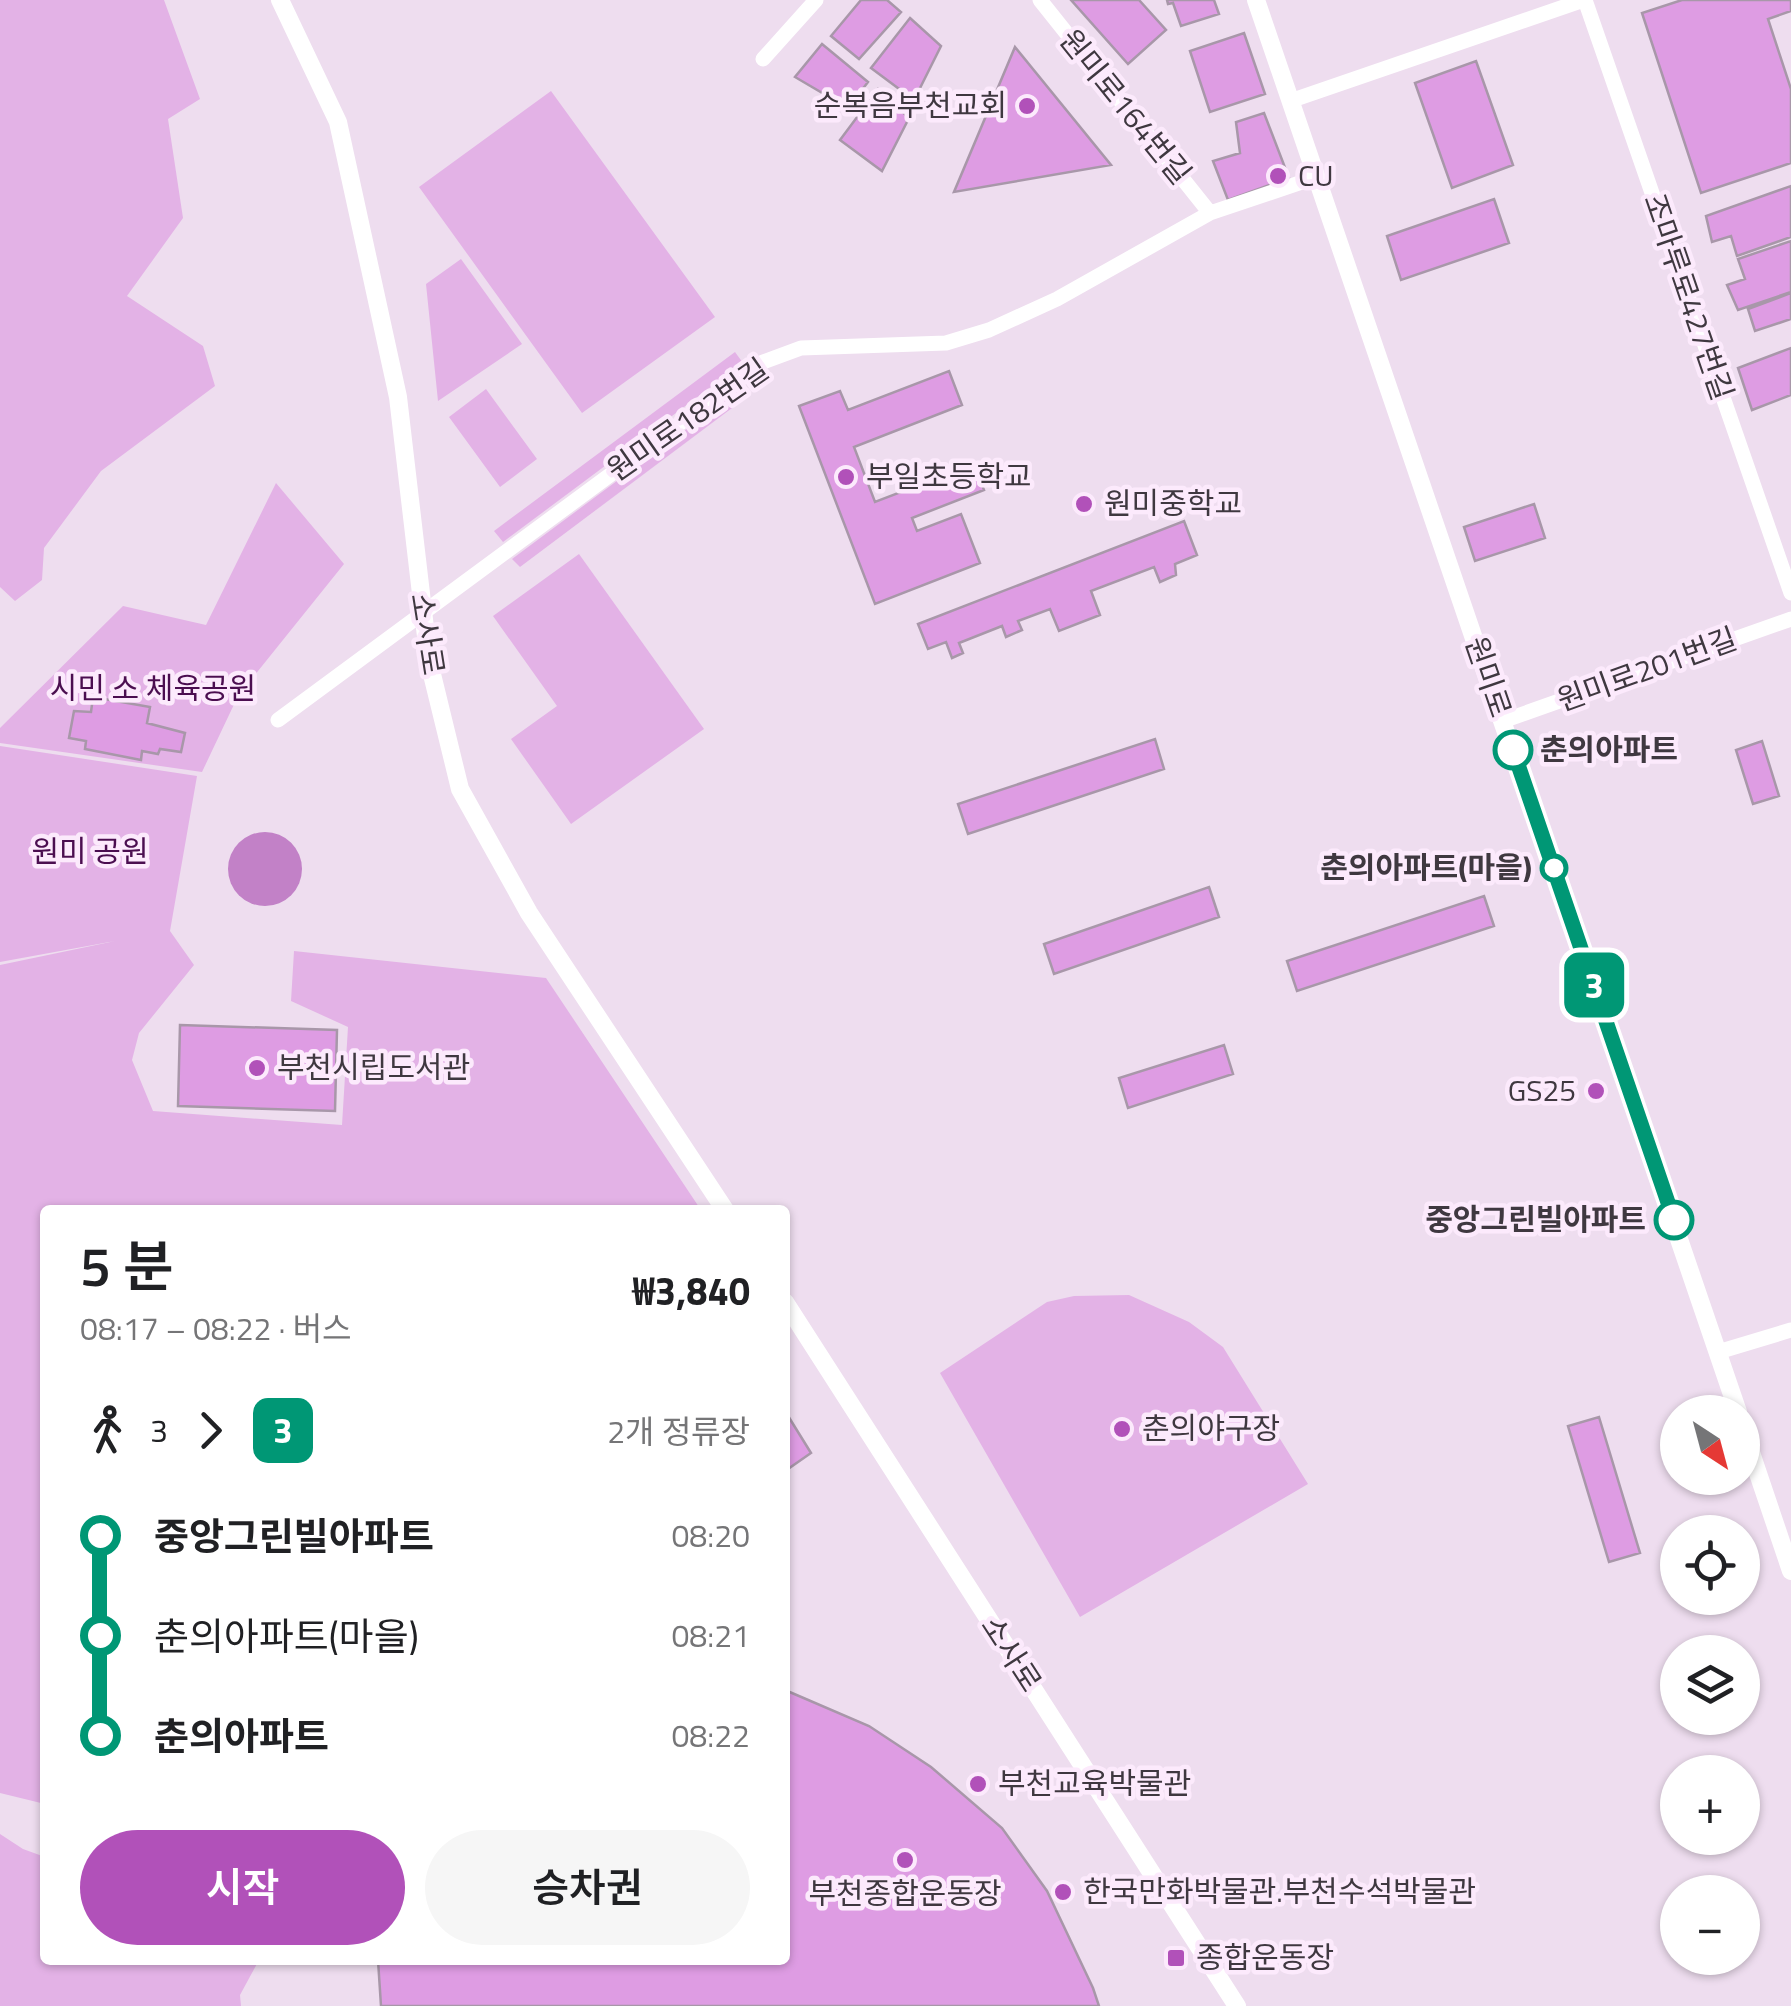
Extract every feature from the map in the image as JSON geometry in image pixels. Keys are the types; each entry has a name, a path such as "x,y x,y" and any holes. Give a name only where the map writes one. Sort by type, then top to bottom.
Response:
{"street":[{"name":"소사로","path":"280,0 338,122 398,397 429,662 460,789 529,912 722,1205"},
{"path":"763,59 816,0"},
{"name":"원미로164번길","path":"1040,0 1210,214"},
{"name":"원미로","path":"1256,0 1732,1395"},
{"path":"1290,100 1585,0"},
{"name":"조마루로427번길","path":"1585,0 1791,593"},
{"name":"원미로182번길","path":"278,720 763,362 801,348 946,344 989,330 1056,299 1210,214 1317,177"},
{"name":"원미로201번길","path":"1504,721 1791,619"},
{"name":"소사로","path":"790,1310 1237,2006"},
{"path":"1718,1352 1791,1330"},
{"path":"1760,1479 1791,1571"}],"green space":[{"path":"0,0 164,0 200,99 168,119 183,218 127,296 203,346 215,386 101,471 44,548 42,580 15,601 0,587"},
{"path":"551,91 715,317 582,413 419,187"},
{"path":"461,259 522,344 438,401 426,284"},
{"path":"735,352 743,363 503,542 494,531"},
{"path":"486,389 537,459 500,487 449,417"},
{"path":"739,390 744,399 520,567 512,559"},
{"name":"시민 소 체육공원","path":"276,483 344,564 238,696 202,772 0,743 0,728 123,606 206,625"},
{"path":"579,554 704,729 571,824 511,739 557,706 493,616"},
{"name":"원미 공원","path":"0,746 197,776 170,931 194,965 139,1033 132,1060 153,1111 342,1125 348,1027 291,1001 294,951 546,978 698,1205 40,1205 40,1803 0,1793 0,965 115,941 0,962"},
{"name":"춘의야구장","path":"1129,1295 1189,1322 1223,1347 1308,1484 1080,1617 940,1373 1047,1302 1074,1296"},
{"path":"0,1834 40,1855 40,1965 256,1965 240,1995 241,2006 0,2006"}],"shaded area":[{"path":"265,832 291,843 302,869 291,895 265,906 239,895 228,869 239,843"}],"building":[{"path":"861,0 887,0 901,12 859,59 831,36"},
{"path":"1071,0 1139,0 1166,30 1128,64"},
{"path":"1167,0 1214,0 1219,14 1181,26 1173,3 1168,4"},
{"path":"1682,0 1791,0 1791,11 1768,19 1791,89 1791,163 1701,193 1642,13"},
{"path":"910,18 941,46 914,100 871,68"},
{"path":"1244,33 1265,94 1210,112 1190,51"},
{"path":"822,44 868,82 848,108 795,77"},
{"name":"순복음부천교회","path":"1015,47 1111,165 954,192"},
{"path":"1476,61 1513,165 1452,188 1415,83"},
{"path":"878,89 909,118 882,171 840,140"},
{"path":"1264,113 1289,178 1228,200 1213,161 1240,153 1236,122"},
{"path":"1791,186 1791,237 1737,256 1731,236 1712,242 1706,216"},
{"path":"1494,199 1509,243 1401,280 1387,236"},
{"path":"1791,241 1791,292 1738,310 1727,285 1745,279 1738,259"},
{"path":"1791,293 1791,319 1755,331 1748,309"},
{"path":"1791,348 1791,395 1752,410 1738,368"},
{"name":"부일초등학교","path":"949,371 962,405 854,447 875,502 974,464 984,490 912,518 917,531 961,514 980,563 875,604 799,406 840,391 848,410"},
{"path":"1534,504 1545,538 1475,561 1464,527"},
{"name":"원미중학교","path":"1184,521 1197,555 1175,564 1176,575 1160,582 1154,567 1091,591 1100,615 1059,631 1050,609 1018,621 1022,630 1006,637 1002,626 959,643 963,653 952,658 946,642 928,649 918,624"},
{"path":"93,697 150,707 147,723 185,733 181,752 142,751 141,760 85,749 86,741 69,738 74,711 91,712"},
{"path":"1155,739 1164,769 968,834 958,804"},
{"path":"1762,741 1779,796 1753,804 1736,750"},
{"path":"1209,887 1219,917 1054,974 1044,944"},
{"path":"1484,896 1494,926 1297,991 1287,961"},
{"name":"부천시립도서관","path":"180,1025 337,1030 335,1111 178,1106"},
{"path":"1224,1045 1233,1074 1128,1108 1119,1078"},
{"path":"1599,1417 1640,1553 1609,1562 1568,1426"},
{"path":"790,1419 811,1453 790,1468"},
{"name":"부천종합운동장","path":"790,1692 869,1726 931,1767 1002,1828 1047,1891 1099,2006 381,2006 378,1965 790,1965"}],"bus line":[{"name":"3","path":"1513,750 1674,1220"}],"place":[{"name":"순복음부천교회","path":"1027,106"},
{"name":"CU","path":"1278,176"},
{"name":"부일초등학교","path":"846,477"},
{"name":"원미중학교","path":"1084,504"},
{"name":"춘의아파트","path":"1513,750"},
{"name":"춘의아파트(마을)","path":"1554,868"},
{"name":"부천시립도서관","path":"257,1068"},
{"name":"GS25","path":"1596,1091"},
{"name":"중앙그린빌아파트","path":"1674,1220"},
{"name":"춘의야구장","path":"1122,1429"},
{"name":"부천교육박물관","path":"978,1784"},
{"name":"부천종합운동장","path":"905,1860"},
{"name":"한국만화박물관.부천수석박물관","path":"1063,1892"},
{"name":"종합운동장","path":"1176,1958"}]}
